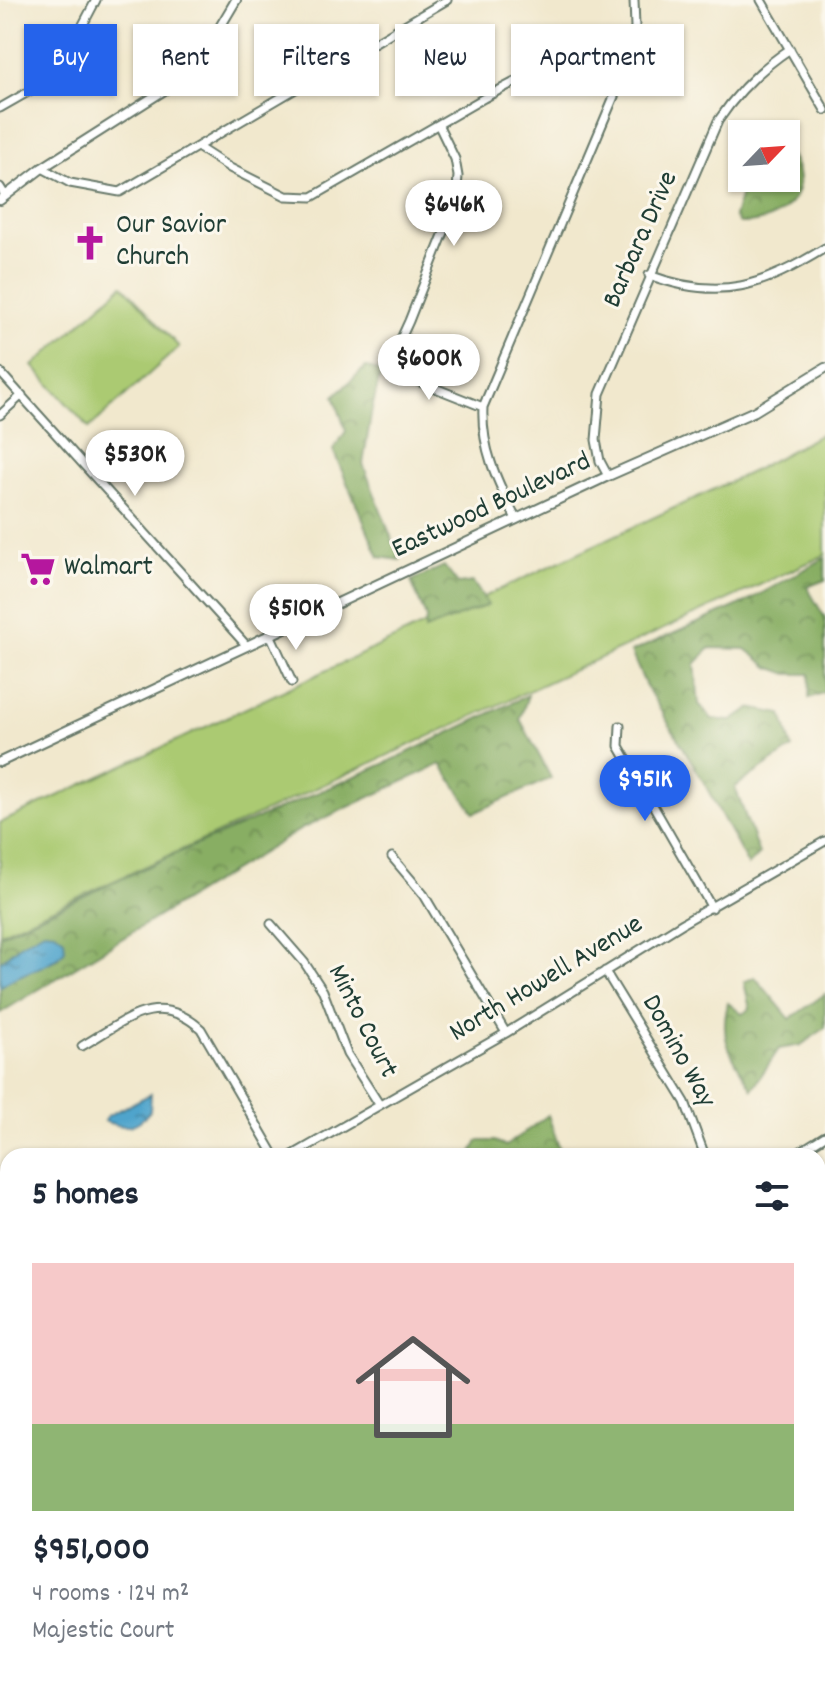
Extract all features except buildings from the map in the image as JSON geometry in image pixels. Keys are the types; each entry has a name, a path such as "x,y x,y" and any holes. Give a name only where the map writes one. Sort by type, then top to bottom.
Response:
{"street":[{"path":"0,108 56,76 96,0"},
{"path":"2,194 185,77 204,54 236,0"},
{"path":"42,168 70,183 120,192 447,0"},
{"path":"634,0 635,24"},
{"path":"761,0 825,110"},
{"name":"Barbara Drive","path":"608,476 600,461 596,440 598,402 649,275 718,121 741,88 790,49"},
{"path":"199,148 230,168 286,196 312,197 511,85"},
{"path":"516,519 488,459 483,435 483,407 614,96"},
{"path":"439,126 455,159 458,176 456,202 387,369 483,407"},
{"path":"649,275 691,288 732,289 781,274 825,248"},
{"name":"Eastwood Boulevard","path":"0,762 608,476 755,411 825,368"},
{"path":"0,372 247,646"},
{"path":"0,415 22,395"},
{"path":"271,636 292,682"},
{"path":"620,726 619,746 712,908"},
{"name":"North Howell Avenue","path":"305,1148 506,1033 825,841"},
{"path":"392,857 424,895 506,1033"},
{"name":"Minto Court","path":"271,924 304,962 323,991 347,1054 379,1104"},
{"name":"Domino Way","path":"605,971 685,1102 702,1148"},
{"path":"82,1046 140,1012 176,1011 187,1016 201,1029 270,1148"},
{"path":"806,1148 825,1136"}],"green space":[{"path":"742,192 796,192 782,211 770,218 739,223 734,216"},
{"path":"123,285 179,347 89,428 33,366"},
{"path":"366,367 381,372 363,464 400,560 379,557 333,450 346,431 334,396"},
{"path":"825,432 825,555 0,933 0,823 751,472"},
{"path":"825,558 825,580 807,587 825,618 825,692 809,698 810,674 788,674 769,667 746,649 710,648 695,664 699,704 712,719 732,721 750,708 782,714 792,748 735,787 759,854 748,865 702,779 645,684 631,652 746,602"},
{"path":"444,566 458,584 473,582 488,605 425,630 426,617 411,581"},
{"path":"528,695 520,719 551,778 474,813 441,764 303,828 0,1013 0,987 10,979 57,959 21,944 0,962 0,935 177,853 386,763"},
{"path":"755,977 790,1019 825,994 825,1028 801,1045 779,1049 752,1089 729,1049 725,1017 728,1003 742,1014 750,1009 744,982"},
{"path":"548,1115 559,1148 474,1148 478,1141 495,1141 506,1146"}],"water":[{"path":"44,931 55,932 64,939 65,950 50,962 0,987 0,962 21,944"},
{"path":"151,1094 150,1111 135,1124 124,1126 104,1121 107,1116"}],"place":[{"name":"Our Savior Church","path":"90,243"},
{"name":"Walmart","path":"38,569"}]}
